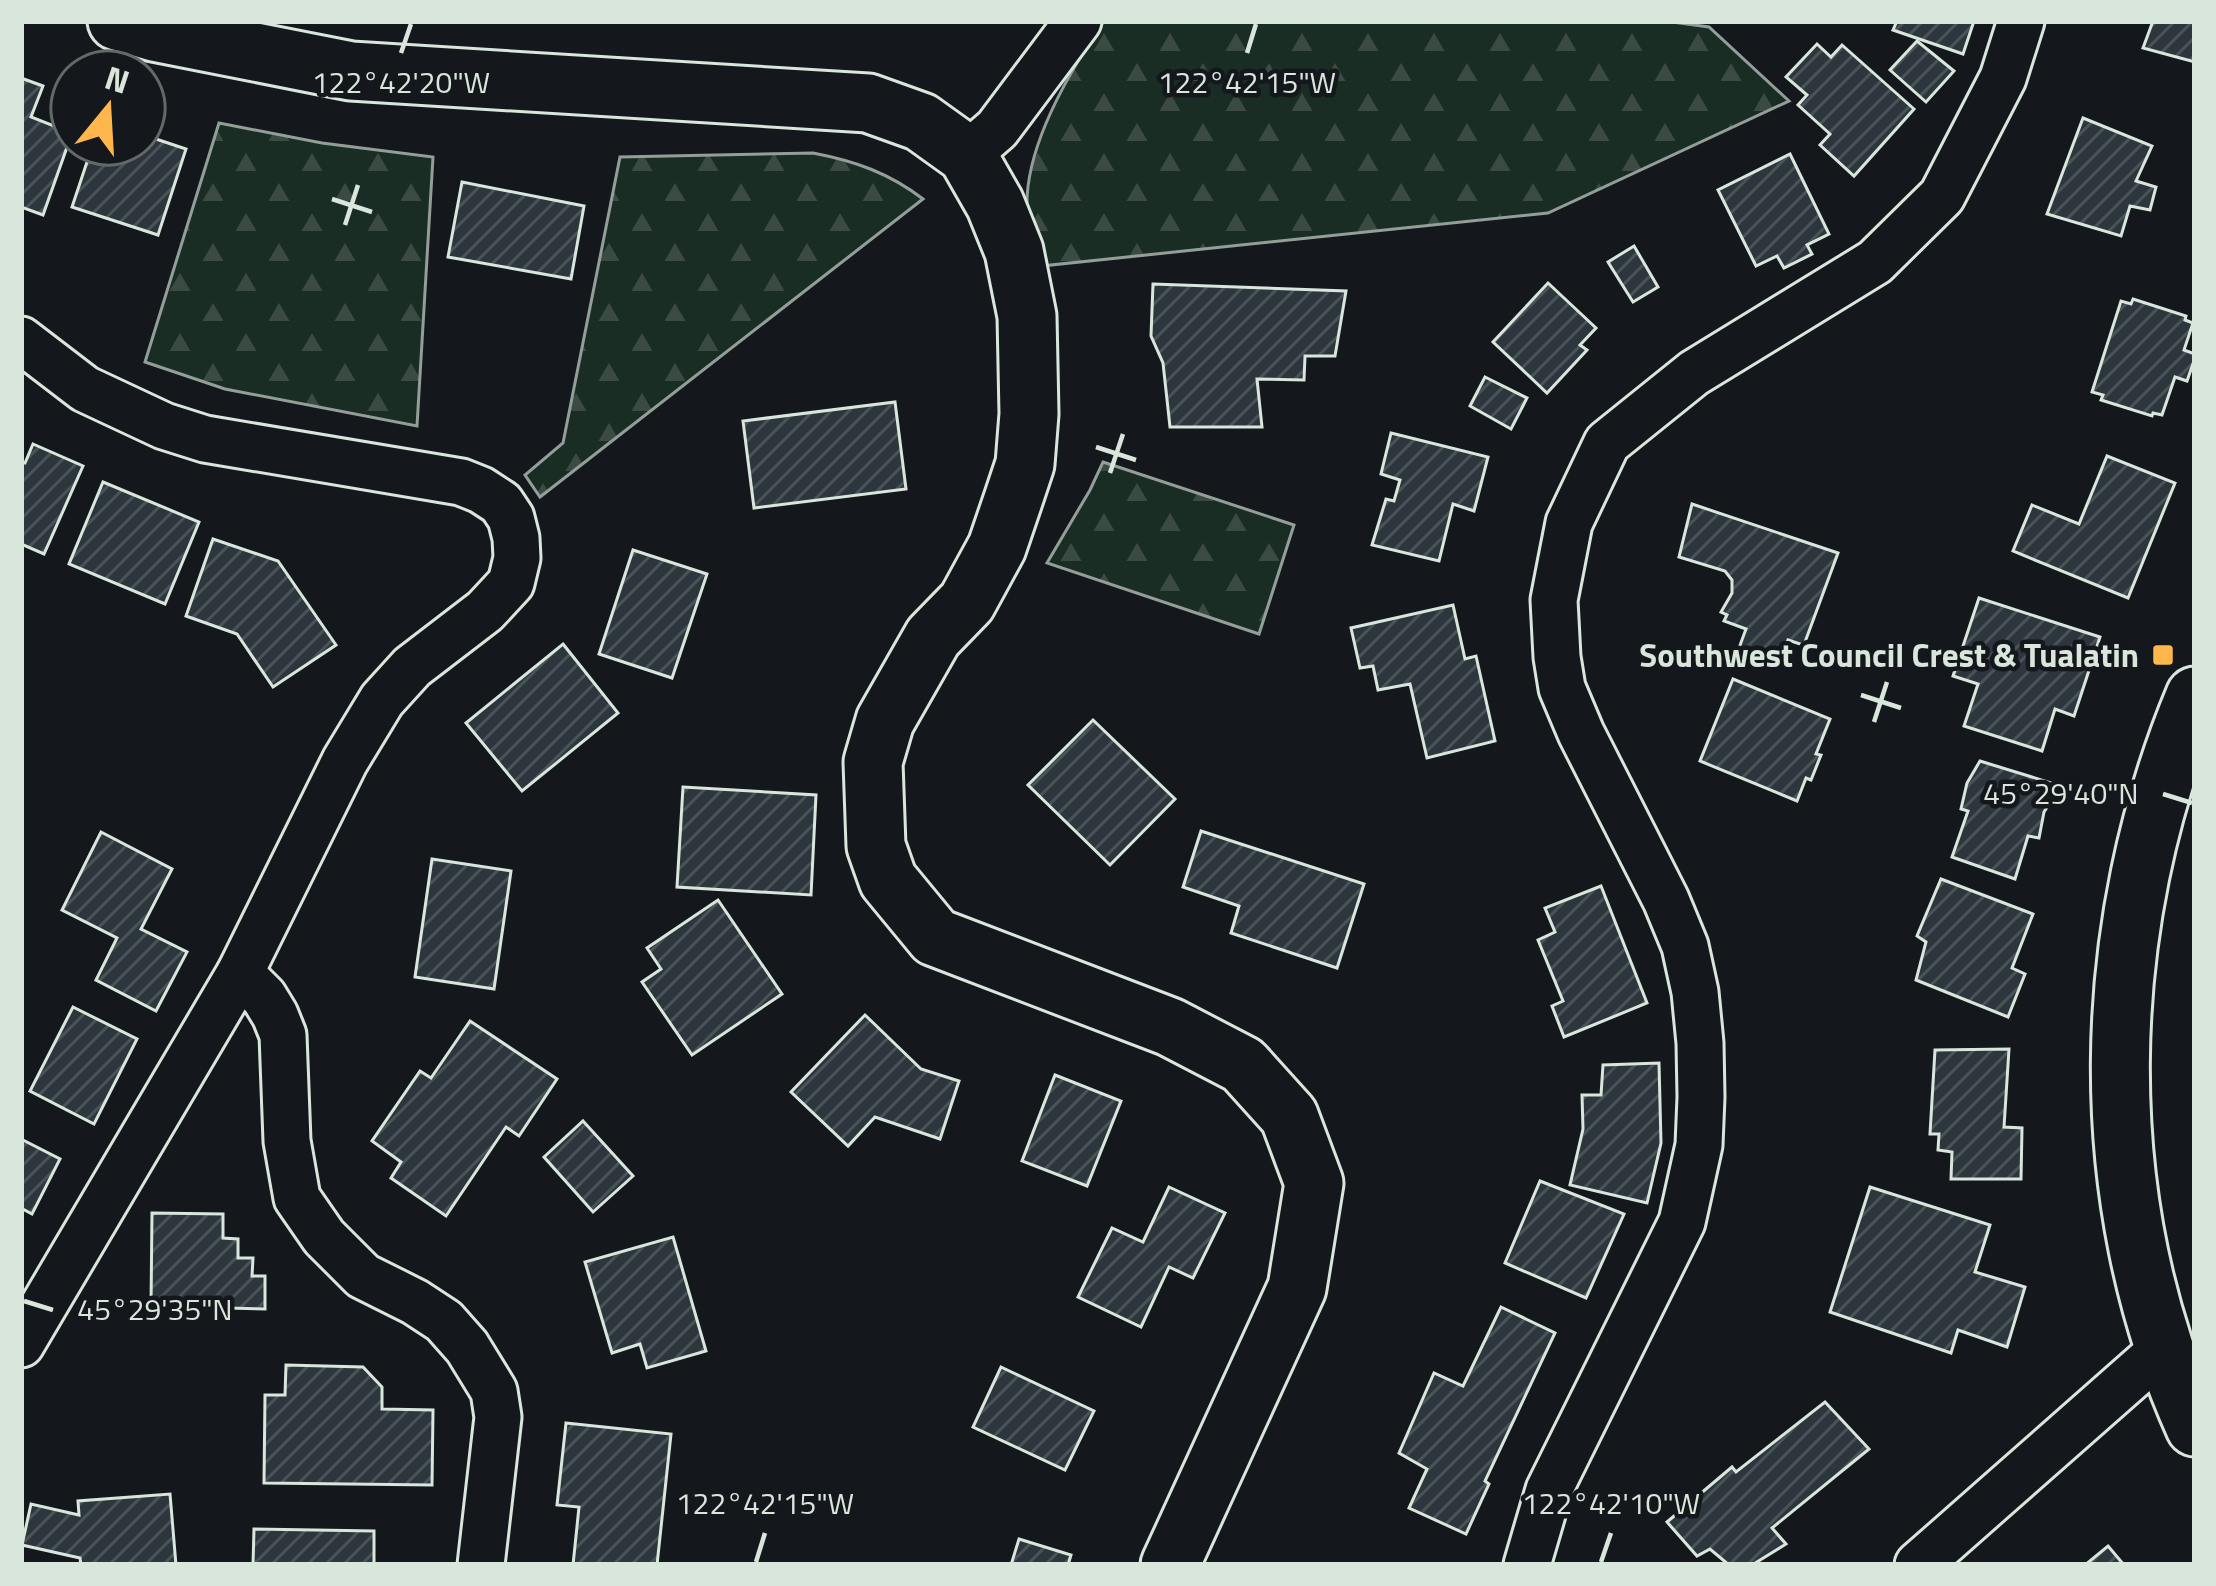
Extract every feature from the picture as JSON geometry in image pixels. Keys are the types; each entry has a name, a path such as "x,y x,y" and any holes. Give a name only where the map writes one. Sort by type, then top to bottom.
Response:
{"street":[{"path":"116,21 351,71 868,103 921,122 967,155 1015,251 1027,316 1025,464 997,548 968,602 933,637 885,721 873,762 875,845 888,880 935,937 1170,1027 1243,1065 1289,1116 1314,1183 1297,1288 1170,1565"},
{"path":"967,155 997,129 1078,21"},
{"path":"1527,1565 1549,1490 1682,1222 1699,1145 1701,1097 1695,992 1685,946 1562,688 1554,600 1569,523 1607,443 1694,373 1874,262 1942,196 2002,78 2021,21"},
{"path":"21,340 85,389 164,427 205,439 461,482 481,490 501,503 511,518 517,558 511,583 485,611 412,668 382,700 345,760 240,973 21,1344"},
{"path":"2194,701 2148,831 2122,994 2120,1050 2136,1234 2163,1349 2195,1427"},
{"path":"240,973 264,997 283,1035 287,1141 297,1198 324,1238 363,1276 444,1321 467,1347 494,1391 498,1417 481,1565"},
{"path":"1918,1565 2163,1349"}],"green space":[{"path":"1104,21 1665,21 1709,27 1789,101 1548,213 1041,266 1028,220 1031,169 1062,89"},
{"path":"219,123 433,157 417,426 225,389 145,362"},
{"path":"813,153 871,169 923,199 540,497 525,475 563,443 620,157"},
{"path":"1103,462 1294,525 1259,634 1047,563"}],"building":[{"path":"1897,21 1974,21 1963,54 1893,30"},
{"path":"2153,21 2195,21 2195,62 2143,48"},
{"path":"1917,41 1954,71 1926,102 1890,70"},
{"path":"1817,44 1831,57 1842,45 1914,109 1854,176 1820,145 1830,134 1798,105 1807,95 1786,77"},
{"path":"21,78 43,86 31,117 48,124 48,168 60,168 43,215 21,207"},
{"path":"2083,118 2152,146 2136,181 2156,187 2150,210 2130,206 2121,236 2047,214"},
{"path":"168,143 186,149 158,235 72,207 85,168 168,168"},
{"path":"1790,154 1829,234 1807,245 1812,254 1784,268 1777,256 1756,266 1718,190"},
{"path":"462,182 584,206 571,279 448,257"},
{"path":"1634,246 1658,287 1633,302 1608,262"},
{"path":"1548,283 1596,328 1580,345 1587,350 1547,393 1493,342"},
{"path":"1153,284 1346,291 1335,356 1305,356 1304,380 1257,379 1262,427 1170,427 1163,363 1151,336"},
{"path":"2133,299 2186,316 2193,323 2184,350 2195,358 2187,381 2175,377 2162,415 2101,400 2103,395 2092,392 2121,301 2131,304"},
{"path":"1485,377 1527,398 1511,429 1470,406"},
{"path":"895,402 906,489 754,508 743,421"},
{"path":"1391,433 1488,457 1474,511 1453,504 1439,561 1372,545 1386,499 1394,501 1400,480 1381,474"},
{"path":"33,444 83,466 44,554 21,544 21,462 25,463"},
{"path":"2107,456 2175,483 2128,598 2013,551 2032,505 2079,524"},
{"path":"103,482 199,522 165,604 69,564"},
{"path":"1692,504 1838,553 1805,642 1788,640 1780,663 1739,648 1746,629 1724,621 1727,615 1721,612 1732,593 1732,580 1725,571 1679,557"},
{"path":"213,539 278,561 336,645 273,687 237,634 186,616"},
{"path":"633,550 707,574 672,678 599,654"},
{"path":"1979,598 2100,637 2074,716 2055,709 2042,751 1964,726 1978,684 1953,676"},
{"path":"1453,605 1465,659 1476,656 1495,741 1427,758 1410,684 1378,690 1373,666 1360,668 1351,628"},
{"path":"563,644 618,713 522,791 466,723"},
{"path":"1733,679 1830,719 1811,780 1806,778 1797,801 1700,761"},
{"path":"1093,720 1175,799 1110,865 1028,785"},
{"path":"1980,761 2061,786 2044,812 2039,838 2028,836 2015,879 1952,857 1968,811 1961,809 1967,783"},
{"path":"683,787 816,795 811,895 677,887"},
{"path":"1201,831 1364,884 1337,968 1231,933 1239,906 1183,887"},
{"path":"101,832 172,869 141,929 187,952 156,1011 96,980 117,938 62,910"},
{"path":"432,859 511,871 494,989 415,977"},
{"path":"1941,879 2033,914 2012,968 2025,974 2008,1017 1916,980 1926,942 1917,936"},
{"path":"1601,886 1647,1003 1564,1037 1552,1006 1563,1001 1538,940 1555,932 1545,908"},
{"path":"718,900 782,994 692,1055 642,982 661,969 647,948"},
{"path":"73,1007 137,1039 94,1124 30,1091"},
{"path":"865,1015 921,1069 959,1081 940,1139 875,1117 848,1146 791,1092"},
{"path":"470,1021 557,1079 519,1136 506,1127 446,1216 391,1178 401,1162 372,1141 420,1071 431,1078"},
{"path":"2009,1049 2004,1127 2022,1128 2021,1179 1951,1179 1952,1152 1938,1150 1939,1134 1930,1134 1935,1050"},
{"path":"1659,1063 1661,1143 1647,1203 1570,1185 1583,1129 1582,1095 1601,1095 1603,1065"},
{"path":"1055,1075 1121,1101 1087,1186 1022,1161"},
{"path":"583,1121 633,1176 593,1212 544,1157"},
{"path":"21,1139 60,1159 32,1214 21,1208"},
{"path":"1540,1181 1624,1214 1586,1298 1505,1263"},
{"path":"1169,1187 1225,1213 1193,1278 1169,1267 1141,1327 1078,1297 1112,1228 1143,1242"},
{"path":"1870,1187 1990,1225 1975,1272 2025,1287 2007,1347 1958,1330 1951,1353 1830,1312"},
{"path":"152,1213 223,1214 223,1238 238,1239 238,1258 253,1258 252,1276 265,1276 265,1309 151,1306"},
{"path":"673,1237 706,1351 647,1368 640,1344 612,1353 585,1262"},
{"path":"1501,1307 1555,1333 1485,1481 1489,1484 1466,1534 1409,1508 1427,1469 1399,1453 1434,1373 1463,1386"},
{"path":"286,1365 363,1367 382,1387 382,1409 433,1410 432,1485 264,1483 265,1395 285,1395"},
{"path":"1001,1367 1094,1411 1065,1470 973,1427"},
{"path":"1825,1402 1869,1449 1772,1528 1786,1544 1752,1565 1729,1565 1710,1549 1697,1556 1667,1522 1732,1467 1736,1472"},
{"path":"566,1423 671,1434 657,1565 573,1565 579,1507 557,1505"},
{"path":"170,1494 176,1565 81,1565 80,1558 22,1545 31,1504 79,1515 78,1501"},
{"path":"254,1529 374,1531 374,1564 253,1565"},
{"path":"1019,1539 1071,1555 1068,1565 1011,1565"},
{"path":"2108,1546 2124,1565 2085,1565"}],"place":[{"name":"Southwest Council Crest & Tualatin","path":"2163,655"}]}
